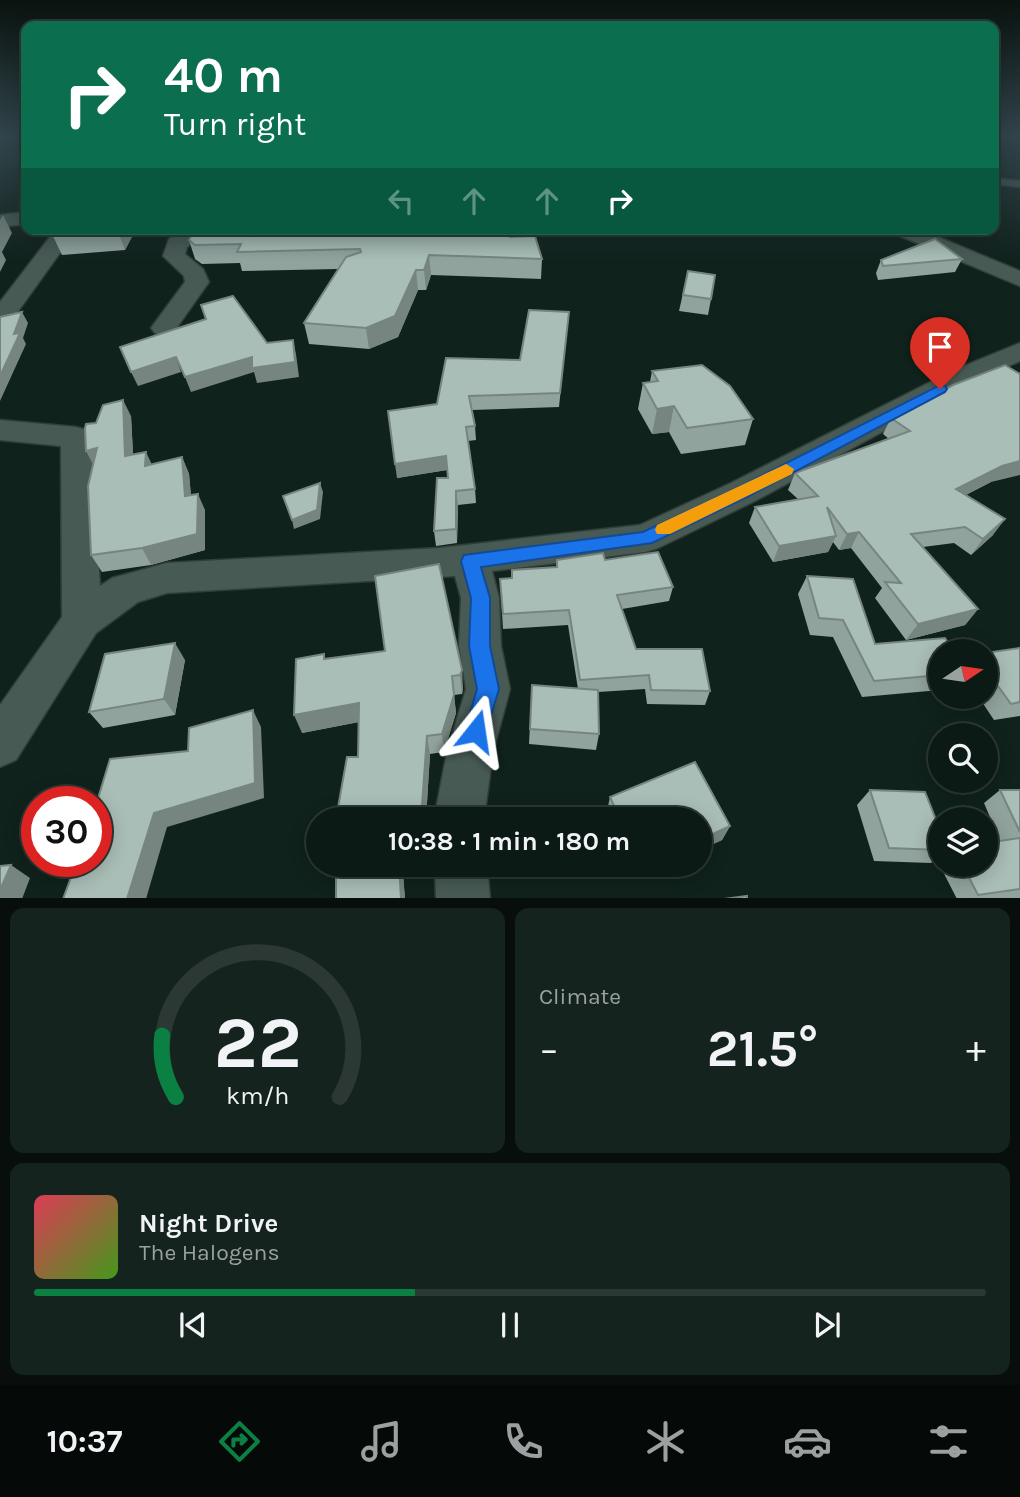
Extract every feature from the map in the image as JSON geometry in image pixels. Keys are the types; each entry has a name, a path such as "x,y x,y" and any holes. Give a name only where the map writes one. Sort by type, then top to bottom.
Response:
{"street":[{"path":"0,221 21,219"},
{"path":"0,319 63,235"},
{"path":"164,328 197,282 195,274 174,256 177,244 190,235"},
{"path":"915,235 1020,279"},
{"path":"0,744 82,621 126,589 167,578 470,561 645,538 743,492 964,376 1020,351"},
{"path":"0,430 76,437 82,621"},
{"path":"461,807 470,752 488,689 480,646 480,598 470,561"},
{"path":"462,877 463,898"}],"lane":[{"path":"999,182 1020,184"}],"building":[{"path":"191,235 535,236 542,259 429,255 424,270 416,270 395,316 366,328 304,323 346,257 361,252 360,249 237,252 241,244 195,245 189,240"},
{"path":"935,239 962,259 883,266 881,260"},
{"path":"688,271 715,275 711,299 683,295"},
{"path":"233,296 267,343 293,340 295,362 252,368 252,357 185,377 176,357 131,372 120,347 206,319 201,305"},
{"path":"529,310 569,312 560,393 469,396 475,426 466,427 475,489 456,491 456,529 434,531 437,478 448,478 446,456 395,464 388,411 437,404 446,358 520,360"},
{"path":"22,312 14,334 20,333 0,376 0,317"},
{"path":"702,365 730,386 753,419 687,428 674,406 657,409 643,383 658,381 652,371"},
{"path":"1005,365 1020,374 1020,461 1002,466 956,489 1005,519 983,539 965,527 911,534 978,609 918,624 885,582 901,583 859,532 847,534 827,507 836,536 779,546 755,507 818,496 795,473 910,431 891,418 953,385"},
{"path":"123,400 125,456 146,452 145,466 182,457 185,496 198,494 197,534 142,548 91,555 88,486 97,448 86,451 85,428 86,424 96,423 103,405"},
{"path":"320,483 317,510 292,520 283,496"},
{"path":"658,552 673,587 617,595 636,649 702,649 710,691 651,690 649,675 580,680 569,610 503,614 500,579 512,578 512,570 557,567 557,560 603,553 605,560"},
{"path":"439,564 462,670 460,675 452,676 454,695 442,734 427,736 422,807 338,807 347,757 358,757 359,703 294,715 296,659 324,654 324,659 385,651 375,576"},
{"path":"807,576 853,579 875,644 928,639 928,676 874,681 843,620 819,618"},
{"path":"175,643 164,699 89,712 105,654"},
{"path":"1020,648 1020,702 1011,704 998,686 998,651"},
{"path":"532,685 598,690 599,734 530,729"},
{"path":"253,710 255,783 154,813 127,898 63,898 71,877 112,877 112,786 102,786 110,759 188,751 189,728"},
{"path":"695,762 730,826 712,834 712,807 615,807 610,797"},
{"path":"870,790 925,792 931,807 928,807 928,850 889,848"},
{"path":"1000,790 1020,790 1020,832"},
{"path":"1020,838 1020,889 978,895 969,877 998,877 998,841"},
{"path":"11,865 0,890 0,866"},
{"path":"336,877 400,877 401,898 336,898"}],"slow traffic":[{"path":"664,530 786,469"}],"route":[{"path":"476,731 488,689 480,646 480,598 470,561 645,538 743,492 940,389"}]}
